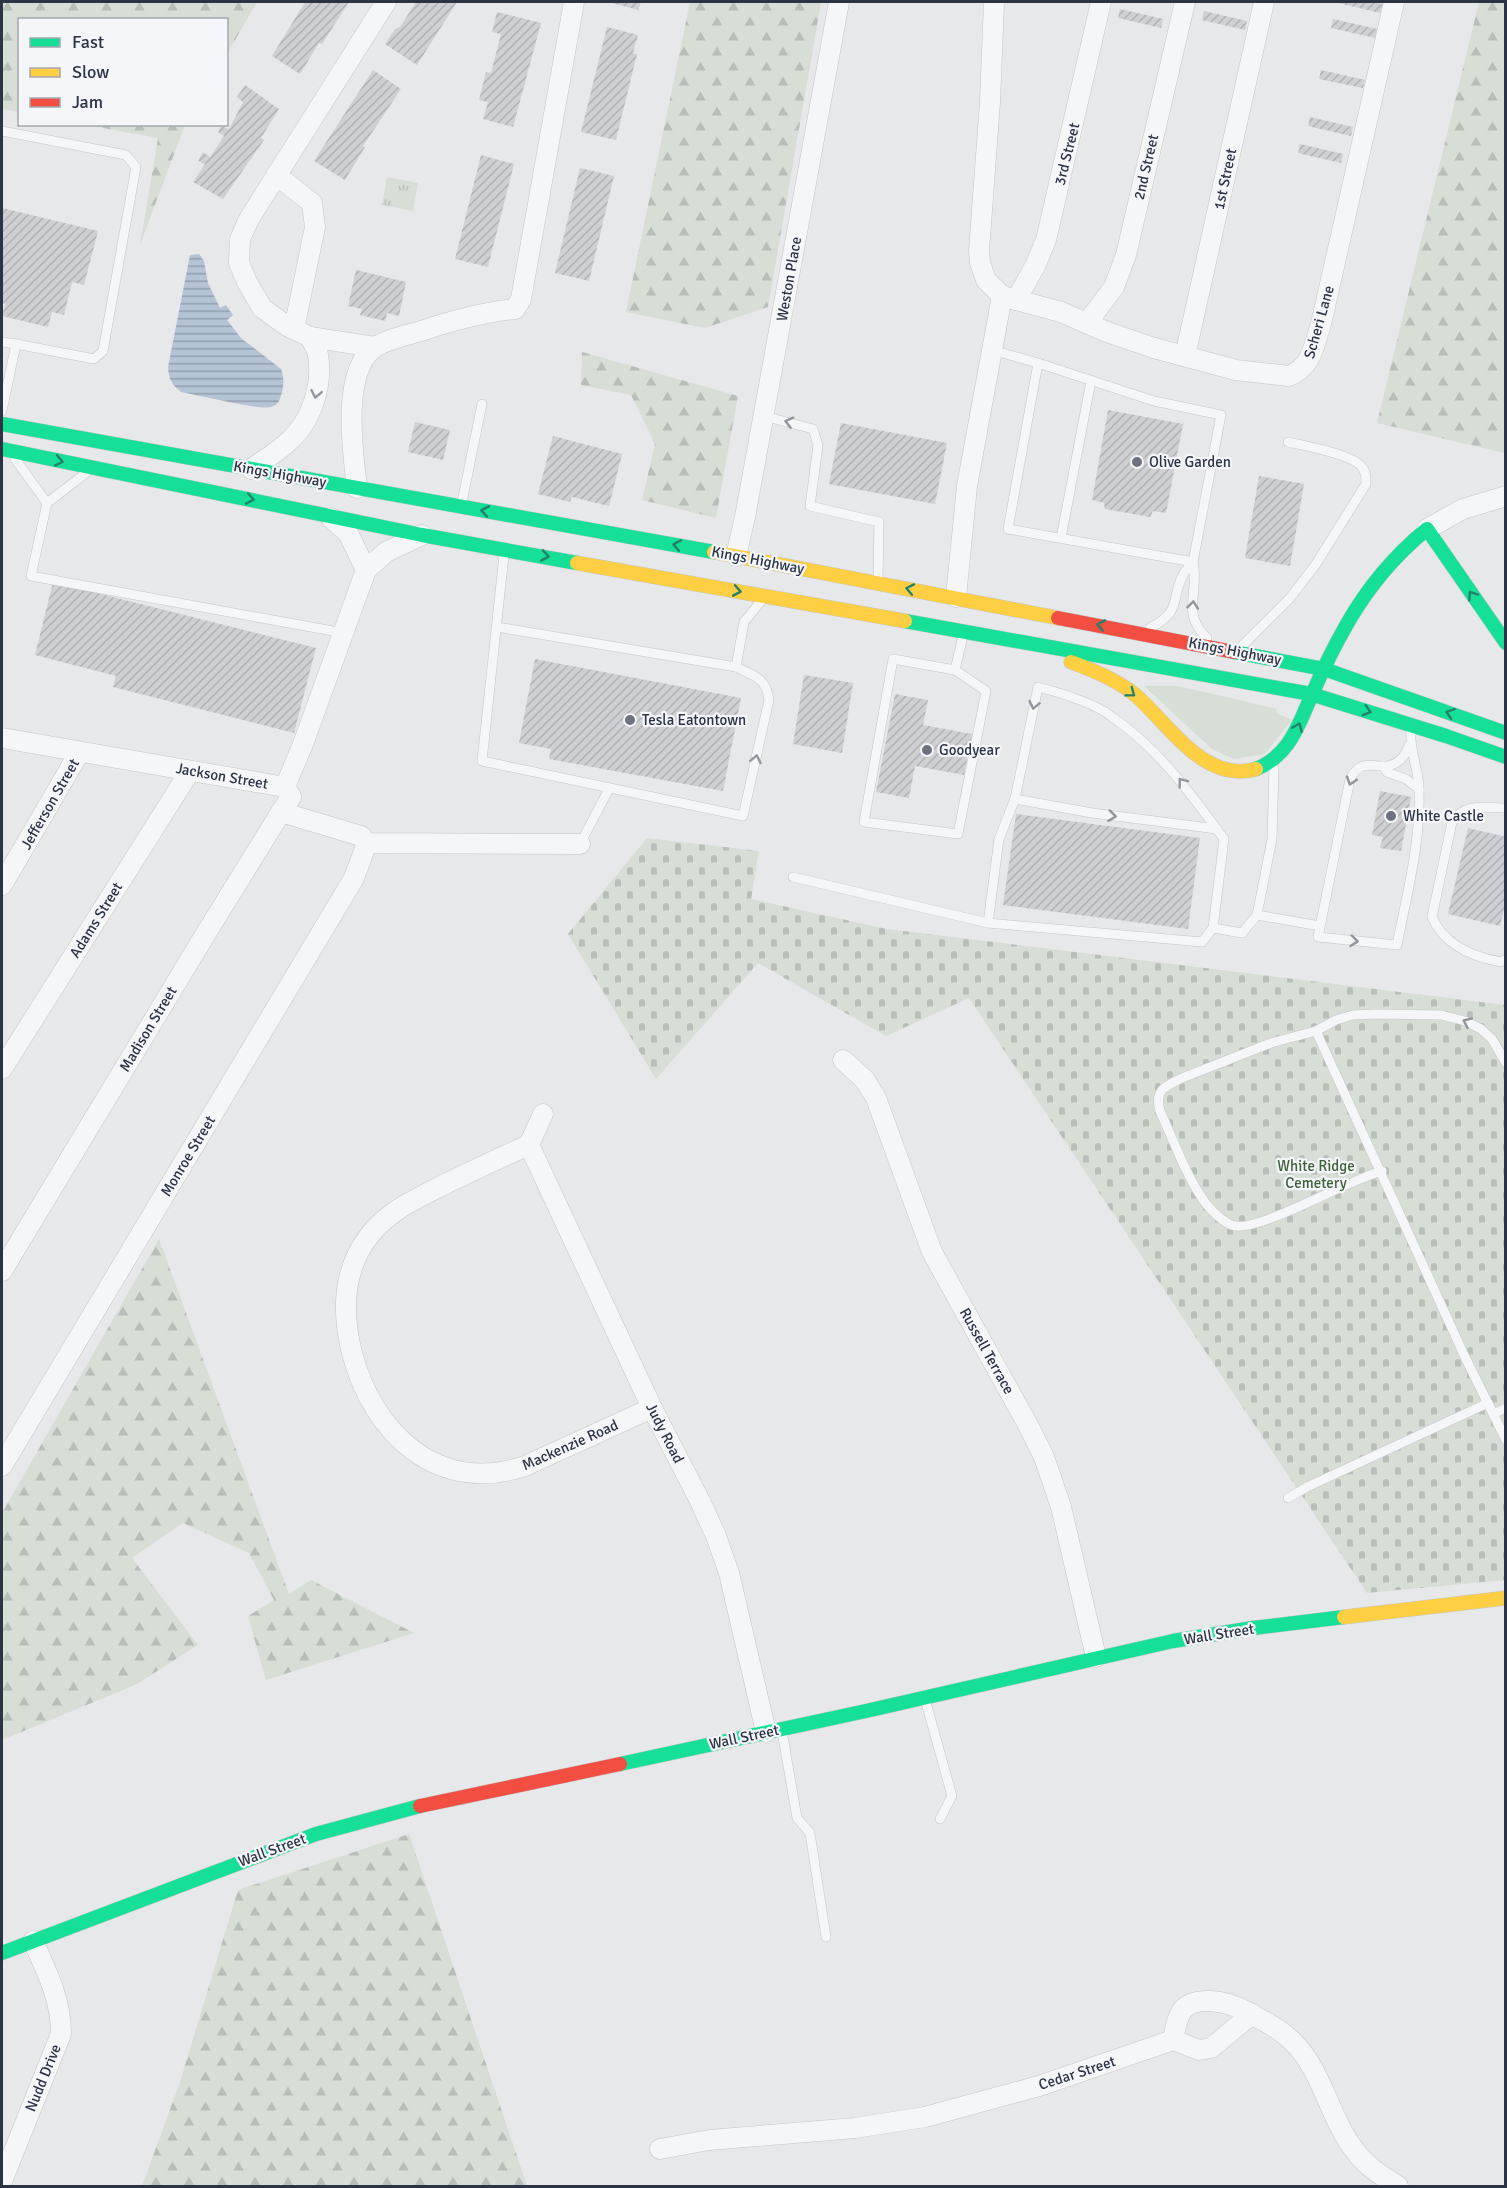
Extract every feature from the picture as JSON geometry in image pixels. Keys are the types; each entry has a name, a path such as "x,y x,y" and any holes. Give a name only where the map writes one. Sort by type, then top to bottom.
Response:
{"main road":[{"name":"Kings Highway","path":"2,424 736,556 1324,669 1506,733"},
{"name":"Kings Highway","path":"5,450 422,535 1311,694 1506,757"},
{"path":"1001,637 1099,672 1132,693 1194,750 1219,768 1235,773 1264,767 1287,748 1297,732 1311,694 1344,627 1374,581 1400,551 1427,529 1506,643"},
{"name":"Wall Street","path":"2,1953 316,1834 390,1813 773,1731 1096,1657 1253,1628 1506,1598"}],"street":[{"path":"251,469 290,441 300,430 314,403 319,377 318,353 302,333 262,308 239,262 240,239 249,219 276,175 386,2"},
{"path":"357,488 350,424 355,383 364,358 375,347 436,326 497,310 515,309 521,299 574,2"},
{"name":"Weston Place","path":"736,556 764,416 839,2"},
{"path":"956,597 967,486 992,350 1009,298 986,280 980,263 979,251 994,2"},
{"name":"3rd Street","path":"1009,298 1035,266 1046,240 1101,2"},
{"name":"2nd Street","path":"1087,322 1114,287 1126,255 1185,2"},
{"name":"1st Street","path":"1185,356 1264,2"},
{"name":"Scheri Lane","path":"1009,298 1061,312 1107,332 1236,370 1289,376 1297,373 1311,357 1321,324 1394,2"},
{"path":"276,175 312,203 315,227 302,333"},
{"path":"302,333 375,347"},
{"path":"1427,529 1463,509 1506,496"},
{"path":"327,514 348,533 366,570 386,552 422,535"},
{"name":"Jackson Street","path":"2,738 285,788 366,570"},
{"name":"Jefferson Street","path":"2,885 80,753"},
{"name":"Adams Street","path":"2,1069 190,771"},
{"name":"Madison Street","path":"2,1271 205,935 282,813 291,797 285,788"},
{"path":"282,813 361,836 367,843 580,844"},
{"name":"Monroe Street","path":"2,1466 354,878 367,843"},
{"name":"Russell Terrace","path":"843,1060 865,1080 876,1098 932,1252 1044,1457 1061,1507 1096,1657"},
{"path":"529,1145 543,1114"},
{"name":"Mackenzie Road","path":"529,1145 404,1204 388,1216 363,1245 351,1269 345,1307 348,1337 355,1364 369,1398 387,1426 414,1452 450,1469 478,1474 507,1472 525,1466 652,1408"},
{"name":"Judy Road","path":"529,1145 652,1408 700,1501 729,1572 773,1731"},
{"name":"Nudd Drive","path":"2,2181 61,2034 61,2015 56,1995 33,1941"},
{"path":"1252,2014 1211,2048 1199,2050 1173,2040 1178,2017 1182,2010 1196,2001 1220,2001 1252,2014 1277,2028 1293,2041 1314,2072 1346,2138 1355,2151 1377,2174 1398,2187"},
{"name":"Cedar Street","path":"660,2149 709,2140 855,2128 925,2116 1039,2086 1173,2040"}],"lane":[{"path":"2,131 126,155 136,166 103,351 94,359 2,342"},
{"path":"2,411 16,344"},
{"path":"992,350 1154,401 1221,415 1193,562 1196,578 1191,614 1195,625 1205,637 1230,650 1290,598 1316,564 1366,484 1366,476 1360,465 1347,458 1288,442"},
{"path":"1038,363 1008,529 1193,562"},
{"path":"1061,538 1091,381"},
{"path":"461,507 482,404"},
{"path":"764,416 813,429 818,445 810,506 879,522 878,583"},
{"path":"5,450 47,503"},
{"path":"94,468 47,503 31,576 344,633"},
{"path":"497,627 736,667 759,678 767,686 769,700 743,816 482,761 505,549"},
{"path":"1133,632 1152,627 1165,620 1174,609 1183,574 1193,562"},
{"path":"736,667 744,622 765,596"},
{"path":"955,670 964,631"},
{"path":"893,659 955,670 986,691 958,834 864,822 893,659"},
{"path":"793,877 988,923 1202,942 1213,928 1224,839 1183,782 1161,757 1110,715 1064,694 1038,687 1015,799 999,839 988,923"},
{"path":"1410,744 1404,756 1397,763 1383,766 1365,764 1358,767 1350,779 1318,937 1397,945 1414,857 1419,789 1410,744 1412,725"},
{"path":"1213,928 1242,933 1257,915 1272,839 1274,760"},
{"path":"1383,766 1387,772 1406,779 1419,789"},
{"path":"580,844 609,789"},
{"path":"1015,799 1092,813 1217,829"},
{"path":"1506,808 1466,808 1458,813 1452,822 1432,918 1444,936 1457,946 1481,958 1501,962 1506,959"},
{"path":"1257,915 1320,926"},
{"path":"1382,1171 1363,1176 1265,1221 1236,1226 1227,1223 1206,1204 1196,1188 1157,1102 1160,1092 1168,1085 1271,1043 1316,1031 1336,1020 1353,1015 1413,1013 1441,1015 1465,1021 1492,1039 1506,1063"},
{"path":"1316,1031 1506,1440"},
{"path":"1288,1498 1488,1403"},
{"path":"1493,1414 1506,1408"},
{"path":"925,1697 952,1796 940,1819"},
{"path":"773,1731 797,1818 810,1833 826,1937"}],"green space":[{"path":"2,2 257,2 228,52 228,18 18,18 18,112 2,109"},
{"path":"690,2 821,2 768,307 705,328 626,312"},
{"path":"1479,2 1505,2 1505,453 1377,423"},
{"path":"92,126 185,126 140,245 158,138"},
{"path":"387,177 418,183 413,211 382,205"},
{"path":"582,352 738,396 716,518 642,500 655,444 631,395 581,385"},
{"path":"1144,686 1178,686 1277,709 1276,713 1292,720 1265,754 1234,759 1212,749"},
{"name":"White Ridge Cemetery","path":"647,838 759,851 751,899 887,929 1505,1005 1505,1580 1367,1593 969,998 886,1036 758,963 656,1079 568,934"},
{"path":"159,1239 289,1594 311,1580 414,1633 266,1680 248,1616 274,1600 249,1553 183,1523 132,1558 198,1645 135,1685 2,1740 2,1513"},
{"path":"409,1834 527,2186 142,2186 180,2082 238,1890"}],"water":[{"path":"199,254 204,261 208,283 220,308 226,305 233,315 227,320 241,338 281,369 283,389 276,405 254,406 181,392 171,381 168,367 190,255"}],"building":[{"path":"305,2 349,2 300,74 272,56"},
{"path":"416,2 457,2 417,65 385,44 395,29 400,27"},
{"path":"608,2 641,2 638,10"},
{"path":"1334,2 1371,2 1383,4 1380,13"},
{"path":"1120,9 1163,19 1161,28 1118,18"},
{"path":"1204,11 1247,21 1245,30 1202,20"},
{"path":"497,12 541,23 513,127 483,119 488,102 479,100 486,72 491,73 501,34 492,32"},
{"path":"1333,19 1377,29 1375,38 1331,28"},
{"path":"607,27 638,35 633,53 637,54 616,140 581,132"},
{"path":"373,70 401,89 363,146 365,147 345,180 314,161"},
{"path":"1321,70 1365,80 1363,88 1319,79"},
{"path":"245,85 279,109 261,138 264,140 223,199 193,182 205,164 198,161 203,152 210,157 224,136 218,132 221,126 229,129 243,102 237,97"},
{"path":"1310,117 1353,127 1351,136 1308,126"},
{"path":"1300,144 1343,154 1341,163 1298,153"},
{"path":"481,155 514,164 488,267 455,259"},
{"path":"580,168 614,176 589,281 555,273"},
{"path":"2,208 98,231 84,285 72,282 64,315 52,312 48,327 2,316 5,304 2,303"},
{"path":"356,270 406,282 399,316 387,313 385,321 360,315 362,309 348,306"},
{"name":"Olive Garden","path":"1108,410 1183,424 1166,513 1153,511 1150,517 1105,509 1104,503 1092,500"},
{"path":"415,422 450,430 443,460 408,452"},
{"path":"841,423 947,443 935,504 829,484"},
{"path":"553,436 622,454 609,506 572,497 570,502 538,494"},
{"path":"1259,476 1304,484 1290,566 1245,558"},
{"path":"53,582 316,648 294,733 113,687 116,676 35,655"},
{"name":"Tesla Eatontown","path":"535,659 741,698 723,791 549,759 551,749 519,743"},
{"path":"804,675 853,683 842,753 793,744"},
{"name":"Goodyear","path":"895,694 928,700 923,725 972,734 964,775 915,766 909,798 876,792"},
{"name":"White Castle","path":"1380,791 1411,797 1401,851 1380,848 1383,837 1372,835"},
{"path":"1016,814 1200,838 1188,929 1003,905"},
{"path":"1468,828 1506,837 1506,901 1500,926 1448,914"}],"traffic: fast":[{"path":"2,424 714,552"},
{"path":"2,449 422,535 577,563"},
{"path":"1256,769 1278,755 1293,736 1334,648 1364,597 1393,561 1427,529 1506,643"},
{"path":"905,621 1311,694 1506,757"},
{"path":"1234,652 1324,669 1506,733"},
{"path":"620,1764 1173,1641 1344,1617"},
{"path":"2,1953 316,1834 420,1806"}],"traffic: slow":[{"path":"714,552 1058,618"},
{"path":"577,563 905,621"},
{"path":"1071,662 1104,675 1133,693 1173,734 1203,759 1219,768 1237,771 1256,769"},
{"path":"1344,1617 1506,1598"}],"traffic: jam":[{"path":"1058,618 1234,652"},
{"path":"420,1806 620,1764"}],"place":[{"name":"Olive Garden","path":"1137,462"},
{"name":"Tesla Eatontown","path":"630,720"},
{"name":"Goodyear","path":"927,750"},
{"name":"White Castle","path":"1391,816"}]}
